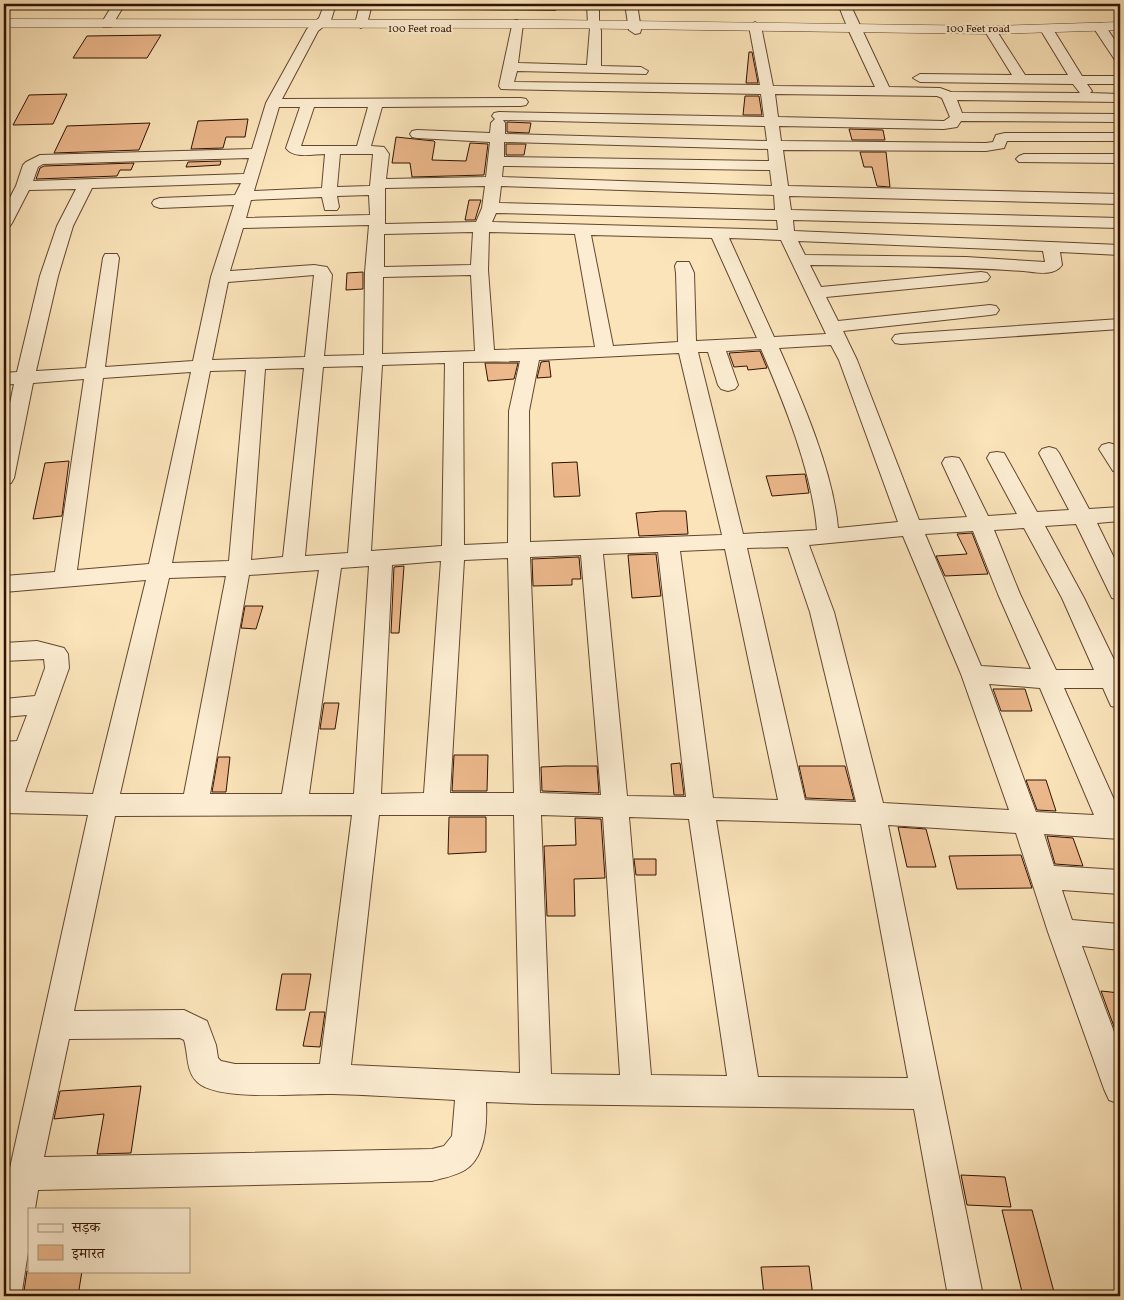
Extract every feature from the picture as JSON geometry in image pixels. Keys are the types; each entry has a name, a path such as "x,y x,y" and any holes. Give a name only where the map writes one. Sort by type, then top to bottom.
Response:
{"street":[{"path":"107,24 120,4"},
{"path":"4,1291 24,1174 104,805 159,571 220,277 248,178 273,103 318,27 329,4 184,4 169,24"},
{"path":"361,24 366,4"},
{"path":"401,24 408,4 555,5 554,24"},
{"path":"593,4 594,70"},
{"path":"631,4 634,28"},
{"path":"844,4 884,91"},
{"name":"100 Feet road","path":"4,23 318,27 361,24 516,27 554,24 594,27"},
{"name":"100 Feet road","path":"4,28 594,27 755,28 805,32 835,28 993,30 1120,26"},
{"path":"485,356 479,270 482,227 490,208 500,109 511,67 516,27"},
{"path":"1099,27 1120,57"},
{"path":"755,28 767,93 785,225 799,260 848,360 911,528 973,674 1026,821 1062,932 1120,1086"},
{"path":"1046,29 1118,140"},
{"path":"993,30 992,33 1021,79"},
{"path":"511,67 651,72"},
{"path":"858,77 1120,80"},
{"path":"990,78 1002,97 1008,118"},
{"path":"506,86 767,93 944,125 952,124 953,107"},
{"path":"273,103 425,103 500,109 767,93 884,91 940,92 953,107 1008,118 1120,118"},
{"path":"934,108 953,107 1002,97 1120,98"},
{"path":"500,109 539,102"},
{"path":"363,149 376,103"},
{"path":"413,149 425,103"},
{"path":"308,104 293,148 296,150 333,151 379,150 381,154 374,272 367,804 334,1080"},
{"path":"417,134 775,156"},
{"path":"496,161 775,156 986,147 999,145 1001,138 1005,137 1118,140"},
{"path":"333,151 329,192 333,221"},
{"path":"4,223 24,186 31,166 40,160 256,152"},
{"path":"1024,159 1120,158"},
{"path":"24,186 248,178"},
{"path":"160,203 378,187 492,181 780,191 1120,199"},
{"path":"4,478 49,276 65,226 86,184"},
{"path":"490,208 785,225 963,242 1051,248 1120,250"},
{"path":"235,223 333,221 377,224 718,233 785,225 1120,223"},
{"path":"582,230 604,352"},
{"path":"718,233 789,390 816,469 826,509 828,535"},
{"path":"963,242 966,262"},
{"path":"799,260 966,262 1046,268 1054,265 1051,248"},
{"path":"65,578 111,258"},
{"path":"683,266 685,273 687,347 734,541 794,810 792,810"},
{"path":"220,277 314,270 321,271 323,275 293,565"},
{"path":"374,272 479,270"},
{"path":"815,294 981,277"},
{"path":"4,378 202,366 373,361 769,344 990,310"},
{"path":"901,339 1120,324"},
{"path":"715,346 728,385"},
{"path":"531,354 519,411 519,550 536,1089"},
{"path":"436,804 453,553 454,357"},
{"path":"195,804 239,568 256,364"},
{"path":"1109,449 1120,466"},
{"path":"1049,453 1120,592"},
{"path":"997,458 1033,521 1117,686"},
{"path":"4,652 42,649 56,654 57,668 44,704 16,752 6,802 104,805 528,804 792,810 872,812 1117,828 1009,594 981,523 952,463"},
{"path":"4,584 159,571 293,565 453,553 796,539 911,528 1120,514"},
{"path":"796,539 822,612 872,812 966,1296"},
{"path":"668,544 701,808 745,1091"},
{"path":"591,547 615,806 634,1038 636,1090"},
{"path":"294,804 332,562"},
{"path":"973,674 1117,686"},
{"path":"4,708 44,704"},
{"path":"1044,877 1120,882"},
{"path":"1062,932 1120,938"},
{"path":"56,1025 184,1024 196,1031 201,1044 202,1064 212,1074 235,1078 334,1080 536,1089 927,1094"},
{"path":"24,1174 432,1165 454,1158 467,1142 471,1120 470,1086"}],"building":[{"path":"161,35 147,58 73,58 87,36"},
{"path":"749,52 752,52 758,83 746,83"},
{"path":"67,94 53,124 13,125 29,95"},
{"path":"745,96 759,96 762,115 743,115"},
{"path":"248,119 245,137 226,137 223,148 191,149 198,121"},
{"path":"507,122 531,123 529,133 507,132"},
{"path":"150,123 139,150 54,153 67,126"},
{"path":"849,129 883,130 885,140 852,140"},
{"path":"396,137 434,141 432,160 466,161 470,143 488,144 484,175 412,177 410,163 392,163"},
{"path":"506,144 526,144 524,155 506,155"},
{"path":"860,152 886,152 890,187 877,186 872,167 864,167"},
{"path":"221,161 220,165 186,167 188,162"},
{"path":"134,163 131,170 120,170 117,176 36,179 40,168 44,166"},
{"path":"469,200 481,200 475,220 465,220"},
{"path":"363,272 363,289 346,290 347,273"},
{"path":"760,351 767,368 748,370 747,366 734,367 729,353"},
{"path":"549,361 551,377 537,378 541,362"},
{"path":"485,363 518,363 514,379 488,381"},
{"path":"69,461 62,516 33,519 45,463"},
{"path":"577,462 580,496 554,497 552,463"},
{"path":"805,474 809,493 772,496 766,476"},
{"path":"686,511 688,534 639,536 636,513"},
{"path":"972,533 988,574 945,576 936,556 967,554 957,534"},
{"path":"656,554 661,596 632,598 628,555"},
{"path":"579,557 581,579 572,579 572,585 533,586 532,559"},
{"path":"404,566 399,633 391,633 394,567"},
{"path":"245,606 263,606 256,629 241,628"},
{"path":"993,689 1025,689 1032,711 1001,711"},
{"path":"324,703 339,703 335,729 320,729"},
{"path":"454,755 488,755 487,791 452,791"},
{"path":"218,757 230,757 226,792 212,792"},
{"path":"680,763 684,795 674,795 671,764"},
{"path":"597,766 599,793 542,791 541,767"},
{"path":"799,766 845,766 854,800 806,798"},
{"path":"1026,780 1046,780 1056,811 1037,810"},
{"path":"449,817 486,817 486,852 448,854"},
{"path":"575,818 601,819 605,878 574,879 575,916 547,916 544,846 576,845"},
{"path":"898,827 926,829 936,867 907,867"},
{"path":"1047,836 1073,838 1083,866 1055,864"},
{"path":"1021,855 1032,888 957,889 949,856"},
{"path":"634,859 656,859 656,875 636,875"},
{"path":"282,974 311,974 305,1010 276,1010"},
{"path":"1101,991 1120,993 1120,1043"},
{"path":"310,1012 325,1012 320,1047 303,1046"},
{"path":"141,1086 131,1153 97,1154 104,1114 54,1119 60,1091"},
{"path":"961,1175 1005,1177 1011,1207 967,1205"},
{"path":"1002,1210 1032,1210 1054,1292 1022,1292"},
{"path":"809,1266 813,1296 764,1296 761,1267"},
{"path":"27,1271 82,1272 78,1296 21,1296 24,1291"}]}
